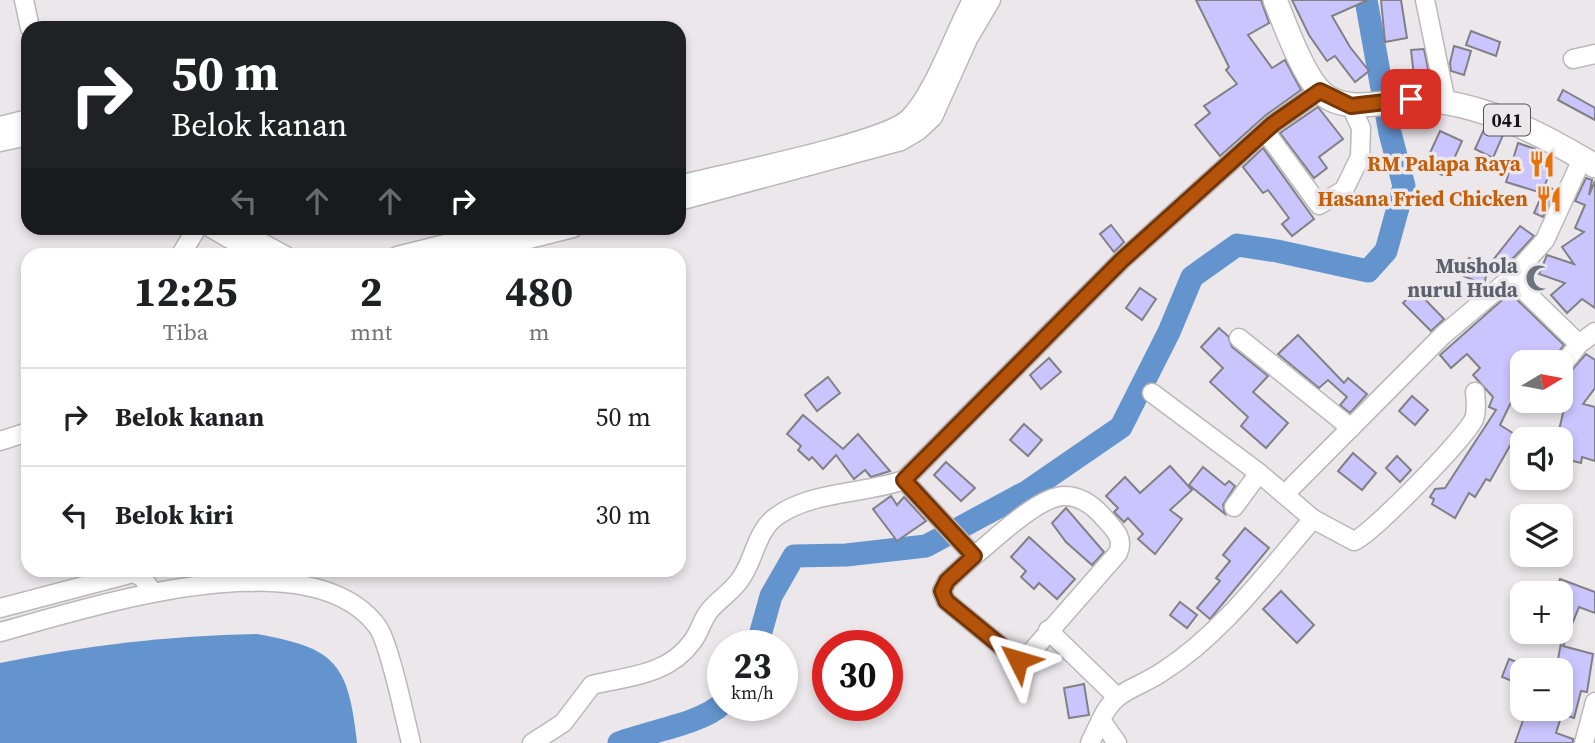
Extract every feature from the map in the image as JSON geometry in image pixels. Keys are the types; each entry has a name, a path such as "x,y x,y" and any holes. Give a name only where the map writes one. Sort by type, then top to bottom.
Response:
{"main road":[{"path":"1275,0 1294,47 1320,91 1357,105"},
{"name":"041","path":"1357,105 1411,99 1446,102 1484,111 1516,124 1589,163"}],"street":[{"path":"24,0 28,21"},
{"path":"686,186 702,187 901,141 918,131 933,117 972,0"},
{"path":"961,36 991,0"},
{"path":"1425,0 1446,102"},
{"path":"1573,59 1595,54"},
{"path":"532,743 564,723 593,685 642,676 659,670 676,658 692,643 712,607 743,577 761,533 774,518 791,507 904,480 1122,260 1265,131 1320,91"},
{"path":"1265,131 1319,205 1344,190 1360,157 1361,128 1357,105"},
{"path":"0,126 21,122"},
{"path":"0,142 21,138"},
{"path":"1285,494 1443,335 1511,278 1545,240 1589,163"},
{"path":"686,197 702,187"},
{"path":"223,235 245,248"},
{"path":"248,235 271,248"},
{"path":"429,248 481,235"},
{"path":"494,248 546,235"},
{"path":"1511,278 1579,344"},
{"path":"1573,352 1595,332"},
{"path":"1239,338 1351,428"},
{"path":"1152,393 1259,473 1313,519 1346,540 1360,539 1463,438 1474,419 1475,392"},
{"path":"0,441 21,434"},
{"path":"1234,507 1259,473"},
{"path":"904,480 974,556"},
{"path":"1056,497 1079,499 1097,509 1117,533 1121,547 1026,658 1018,660 946,601 942,591 947,581 974,556 1029,513 1056,497"},
{"path":"1090,743 1115,695 1158,675 1206,637 1313,519"},
{"path":"0,608 111,577"},
{"path":"142,577 152,591"},
{"path":"0,632 152,591 222,582 263,582 315,589 344,600 379,627 411,743"},
{"path":"1048,630 1115,695"},
{"path":"1584,743 1595,702"},
{"path":"1101,720 1117,743"}],"water":[{"path":"257,634 305,646 333,664 349,694 357,743 0,743 0,663 128,642"}],"building":[{"path":"1196,0 1261,0 1269,23 1248,35 1272,68 1285,60 1301,90 1266,115 1220,156 1195,125 1210,113 1204,106 1237,84 1226,70 1229,67"},
{"path":"1292,0 1368,0 1332,16 1350,47 1369,71 1355,82 1335,56 1327,61 1309,35"},
{"path":"1381,0 1401,0 1407,38 1385,42"},
{"path":"1471,31 1500,42 1496,56 1466,45"},
{"path":"1454,46 1471,51 1464,75 1451,71"},
{"path":"1424,49 1429,74 1414,76 1411,50"},
{"path":"1563,90 1595,108 1595,120 1558,100"},
{"path":"1318,107 1343,139 1319,157 1327,168 1314,178 1280,133"},
{"path":"1485,127 1503,135 1493,158 1475,149"},
{"path":"1440,131 1462,141 1446,177 1424,166"},
{"path":"1518,143 1535,149 1533,156 1553,163 1542,193 1506,182"},
{"path":"1263,148 1314,219 1292,236 1282,224 1289,218 1268,190 1263,193 1243,167"},
{"path":"1586,178 1592,180 1589,195 1595,181 1595,308 1582,299 1567,313 1551,295 1565,283 1539,274 1547,255 1574,264 1562,247 1584,232 1575,228 1585,205 1575,201"},
{"path":"1546,186 1555,190 1543,217 1534,213"},
{"path":"1111,225 1124,242 1114,252 1100,234"},
{"path":"1520,226 1534,236 1499,273 1489,265"},
{"path":"1469,258 1489,266 1484,284 1463,276"},
{"path":"1140,288 1156,299 1142,320 1126,308"},
{"path":"1416,290 1444,319 1431,331 1403,303"},
{"path":"1510,293 1564,345 1560,350 1510,350 1510,404 1500,425 1510,431 1510,446 1490,481 1486,479 1475,497 1469,493 1455,518 1432,504 1434,499 1430,497 1435,489 1445,488 1496,410 1489,407 1493,397 1473,375 1480,368 1467,354 1451,368 1440,355"},
{"path":"1219,328 1228,336 1232,347 1268,376 1253,392 1288,423 1266,448 1241,426 1248,417 1210,382 1223,368 1201,347"},
{"path":"1298,335 1344,383 1348,378 1367,394 1350,413 1340,405 1347,397 1328,380 1319,388 1278,354"},
{"path":"1586,354 1595,360 1595,388 1583,404 1595,407 1595,461 1582,457 1581,463 1573,461 1573,427 1560,427 1563,413 1573,413 1573,369"},
{"path":"1049,358 1061,372 1041,389 1030,375"},
{"path":"828,377 840,393 817,411 805,395"},
{"path":"1412,396 1428,410 1415,425 1399,411"},
{"path":"803,415 843,449 858,434 890,471 871,477 865,470 854,479 836,455 823,469 812,457 809,460 798,450 801,446 787,434"},
{"path":"1024,424 1042,440 1028,456 1010,440"},
{"path":"1353,453 1376,473 1362,490 1338,471"},
{"path":"1397,456 1411,470 1400,482 1386,468"},
{"path":"946,462 975,488 961,501 934,475"},
{"path":"1170,466 1192,490 1170,510 1182,519 1155,554 1138,539 1143,534 1128,518 1124,522 1114,512 1118,508 1106,496 1125,477 1140,493"},
{"path":"1203,467 1225,485 1229,481 1235,486 1223,505 1225,514 1189,485"},
{"path":"891,496 897,505 904,497 926,521 897,541 873,509"},
{"path":"1066,508 1104,552 1092,565 1066,542 1052,523"},
{"path":"1245,528 1269,548 1210,619 1197,608 1220,581 1216,578 1230,561 1223,555"},
{"path":"1029,537 1075,579 1057,599 1039,583 1034,589 1021,577 1026,571 1011,557"},
{"path":"1573,584 1595,592 1595,613 1579,607 1573,622"},
{"path":"1281,591 1314,625 1297,643 1263,609"},
{"path":"1180,602 1197,615 1187,628 1170,615"},
{"path":"1561,644 1593,654 1587,692 1581,691 1574,718 1573,658 1558,658"},
{"path":"1509,659 1510,659 1510,680 1502,677"},
{"path":"1084,684 1089,715 1069,718 1064,688"},
{"path":"1523,721 1560,721 1556,733 1573,739 1573,743 1515,743"}],"waterway":[{"path":"761,630 771,596 794,556 846,555 926,546 1028,491 1121,427 1169,332 1192,277 1237,245 1368,271 1386,251 1404,186 1390,133 1366,0"},
{"path":"619,743 689,722 707,714"}],"place":[{"name":"RM Palapa Raya","path":"1542,164"},
{"name":"Hasana Fried Chicken","path":"1549,199"},
{"name":"Mushola nurul Huda","path":"1539,278"}],"route":[{"path":"1018,660 946,601 942,591 947,581 974,556 904,480 1122,260 1273,124 1320,91 1337,102 1351,106 1411,99"}]}
